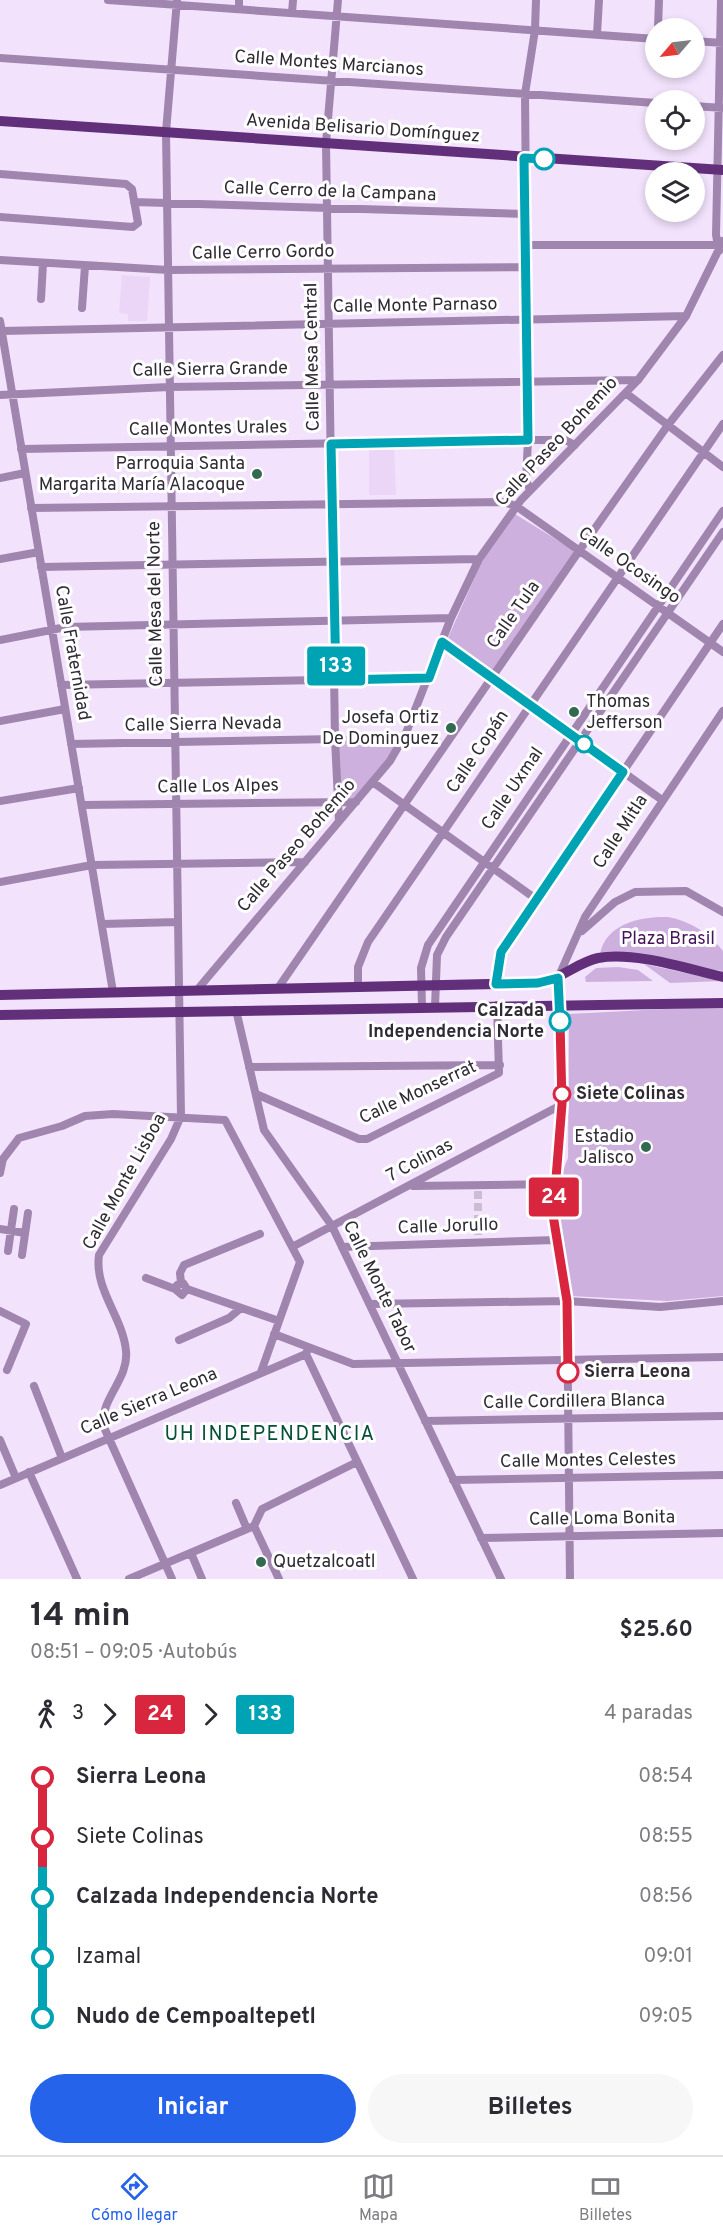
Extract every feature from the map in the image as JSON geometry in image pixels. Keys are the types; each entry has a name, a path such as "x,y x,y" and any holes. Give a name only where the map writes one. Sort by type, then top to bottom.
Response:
{"main road":[{"name":"Avenida Belisario Domínguez","path":"0,121 720,170"},
{"path":"0,995 538,983 558,978 587,962 600,958 640,960 723,977"},
{"path":"0,1015 723,1003"}],"street":[{"path":"108,0 239,5 292,13 645,38"},
{"path":"292,13 293,0"},
{"name":"Calle Mesa Central","path":"338,0 326,143 336,680 335,740 339,821"},
{"path":"530,490 526,480 528,440 527,245 524,158 525,94 535,30 536,0"},
{"path":"597,34 598,0"},
{"path":"658,0 658,18"},
{"path":"527,245 720,245 721,0"},
{"name":"Calle Mesa del Norte","path":"177,2 166,132 179,991"},
{"path":"705,42 722,43"},
{"name":"Calle Montes Marcianos","path":"0,58 645,102"},
{"path":"705,107 721,108"},
{"path":"0,174 126,184 132,189 138,223 133,228 0,217"},
{"name":"Calle Cerro de la Campana","path":"134,202 526,214"},
{"name":"Calle Paseo Bohemio","path":"197,990 339,821 374,783 406,733 451,618 478,559 530,490 627,394 638,380 686,316 720,245"},
{"name":"Calle Cerro Gordo","path":"0,260 168,270 526,267"},
{"path":"41,299 43,263"},
{"path":"82,308 85,266"},
{"name":"Calle Monte Parnaso","path":"2,332 686,316"},
{"name":"Calle Fraternidad","path":"0,321 113,992"},
{"name":"Calle Tula","path":"278,988 579,550 668,425 723,355"},
{"name":"Calle Sierra Grande","path":"0,395 169,387 638,380"},
{"path":"627,394 723,467"},
{"name":"Calle Copán","path":"358,987 358,967 368,942 723,424"},
{"name":"Calle Montes Urales","path":"21,449 528,440 565,440 575,445"},
{"path":"0,477 25,473"},
{"path":"31,508 503,502 516,506"},
{"name":"Calle Ocosingo","path":"516,506 723,652"},
{"name":"Calle Uxmal","path":"422,1007 423,955 428,945 723,511"},
{"name":"Calle Uxmal","path":"435,1006 437,955 723,532"},
{"path":"0,559 39,552"},
{"path":"41,567 478,559"},
{"path":"0,640 66,627 451,618"},
{"path":"496,984 501,952 723,624"},
{"path":"442,642 662,800"},
{"path":"61,686 429,678"},
{"path":"0,721 65,709"},
{"name":"Calle Mitla","path":"558,978 585,917 723,711"},
{"name":"Calle Sierra Nevada","path":"71,744 335,740"},
{"path":"374,783 536,899"},
{"path":"0,801 78,788"},
{"name":"Calle Los Alpes","path":"82,805 356,802"},
{"path":"0,882 92,864 305,862"},
{"path":"579,933 615,902 635,892 686,891 723,912"},
{"path":"102,924 178,922"},
{"path":"558,978 562,1104 553,1215 555,1240 567,1301 570,1579"},
{"name":"Calle Monte Lisboa","path":"172,1579 108,1438 102,1414 119,1383 126,1353 97,1270 99,1255 171,1139 181,1116 179,991"},
{"name":"Calle Monserrat","path":"256,1094 363,1139 496,1075 500,1065 497,1005"},
{"name":"Calle Monte Tabor","path":"236,1010 264,1130 332,1226 501,1579"},
{"path":"249,1067 500,1065"},
{"name":"7 Colinas","path":"292,1246 562,1104"},
{"path":"0,1173 3,1159 19,1138 62,1126 85,1116 96,1114 181,1116 225,1120 300,1262 261,1372"},
{"path":"409,1186 478,1188 556,1184"},
{"path":"8,1251 14,1209"},
{"path":"22,1255 28,1213"},
{"path":"0,1229 25,1233"},
{"path":"181,1287 180,1273 184,1265 260,1233"},
{"name":"Calle Jorullo","path":"342,1247 478,1239 555,1240"},
{"path":"146,1278 181,1287 279,1321"},
{"path":"370,1304 567,1301 660,1307 723,1301"},
{"path":"179,1340 229,1318 241,1308"},
{"path":"0,1311 26,1324 7,1370"},
{"path":"274,1334 307,1351 353,1364 723,1357"},
{"path":"307,1351 413,1579"},
{"name":"Calle Sierra Leona","path":"0,1485 307,1351"},
{"path":"34,1386 62,1458"},
{"name":"Calle Cordillera Blanca","path":"425,1421 723,1416"},
{"path":"0,1440 16,1478"},
{"path":"129,1579 251,1527 262,1509 357,1462"},
{"path":"29,1472 77,1579"},
{"name":"Calle Montes Celestes","path":"453,1480 723,1475"},
{"path":"236,1503 279,1579"},
{"name":"Calle Loma Bonita","path":"481,1538 723,1533"},
{"path":"190,1553 202,1579"}],"shaded area":[{"path":"122,275 150,277 147,321 128,321 128,314 119,313"},
{"path":"394,448 396,495 369,495 369,449"}],"green space":[{"path":"515,514 575,551 491,672 447,640 482,561"},
{"path":"403,735 386,764 353,799 341,796 337,736"},
{"name":"Plaza Brasil","path":"668,917 691,925 712,939 723,951 723,971 600,954 604,943 617,928 637,920"},
{"path":"644,964 723,981 670,983"},
{"path":"618,967 638,970 653,981 586,982 585,977 596,968"},
{"name":"Estadio Jalisco","path":"723,1006 723,1296 668,1301 570,1296 561,1244 558,1209 562,1174 568,1158 569,1014"}],"tunnel":[{"path":"478,1191 478,1235"}],"bus line":[{"name":"133","path":"544,159 524,158 528,440 331,444 333,562 336,680 429,678 442,642 623,772 501,952 498,961 496,984 549,982 558,978 560,1021"},
{"name":"24","path":"560,1021 562,1104 560,1157 553,1199 553,1215 555,1240 567,1301 568,1372"}],"place":[{"name":"Parroquia Santa Margarita María Alacoque","path":"257,474"},
{"name":"Thomas Jefferson","path":"574,712"},
{"name":"Josefa Ortiz De Dominguez","path":"451,728"},
{"name":"Calzada Independencia Norte","path":"560,1021"},
{"name":"Siete Colinas","path":"562,1094"},
{"name":"Estadio Jalisco","path":"646,1147"},
{"name":"Sierra Leona","path":"568,1372"},
{"name":"Quetzalcoatl","path":"261,1562"}],"district":[{"name":"UH INDEPENDENCIA","path":"270,1435"}]}
